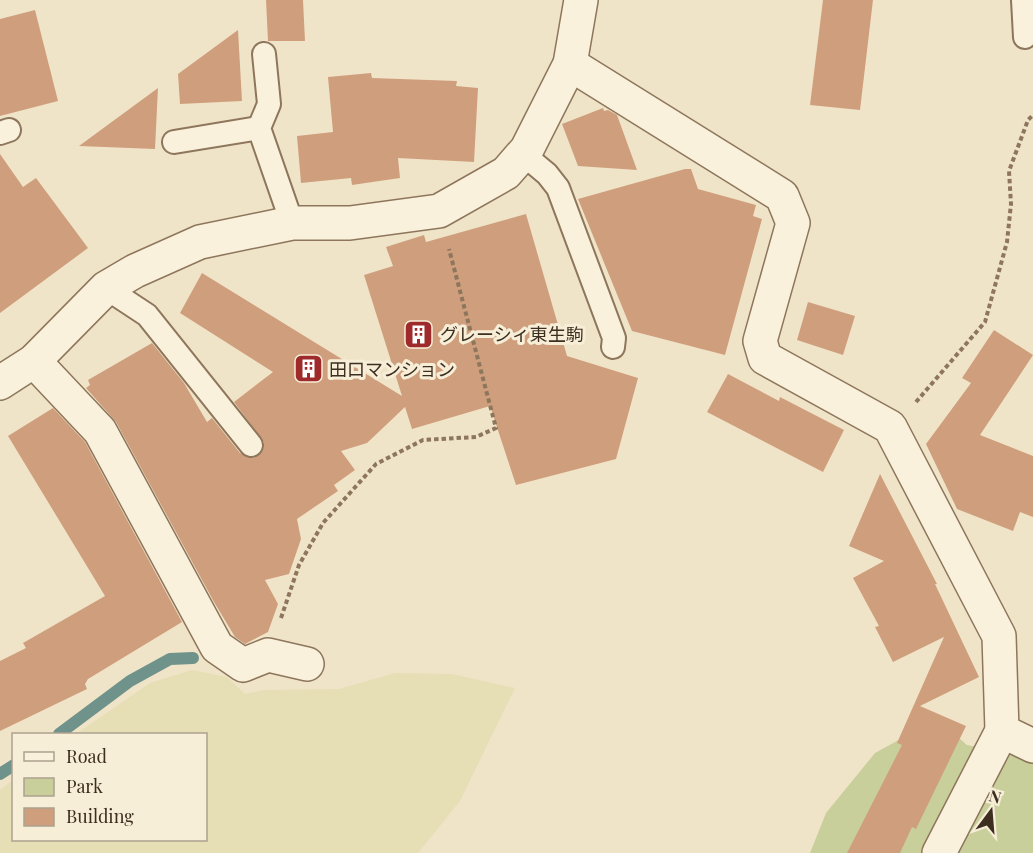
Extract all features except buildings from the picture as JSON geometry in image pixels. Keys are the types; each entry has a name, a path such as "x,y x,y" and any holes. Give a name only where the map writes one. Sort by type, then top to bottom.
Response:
{"street":[{"path":"0,383 34,361 106,288 135,271 200,242 292,223 350,223 439,211 506,173 523,154 570,64 581,0"},
{"path":"570,64 782,196 793,224 760,341 765,358 890,427 999,636 1002,731 939,853"},
{"path":"34,361 100,431 217,647 243,665 268,655 307,664"},
{"path":"1002,731 1033,746"}],"lane":[{"path":"1023,0 1025,36"},
{"path":"264,54 268,104 259,128 292,223"},
{"path":"174,142 259,128"},
{"path":"523,154 547,174 558,189 614,338 613,347"},
{"path":"106,288 147,315 251,445"}],"path":[{"path":"890,427 957,357 985,322 1006,242 1011,204 1009,171 1028,120 1033,115"},
{"path":"268,655 299,565 323,523 376,464 423,440 476,437 496,428 439,211"}],"shaded area":[{"path":"192,670 227,677 245,694 264,690 339,689 395,673 452,674 515,688 460,801 418,853 0,853 0,790 12,781 12,841 207,841 207,733 77,733 150,683"}],"green space":[{"path":"937,719 967,745 1033,758 1033,853 810,853 826,813 875,753"}],"waterway":[{"path":"60,733 130,681 170,659 193,658"},
{"path":"0,774 12,766"}],"place":[{"name":"グレーシィ東生駒","path":"419,334"},
{"name":"田口マンション","path":"308,369"}]}
